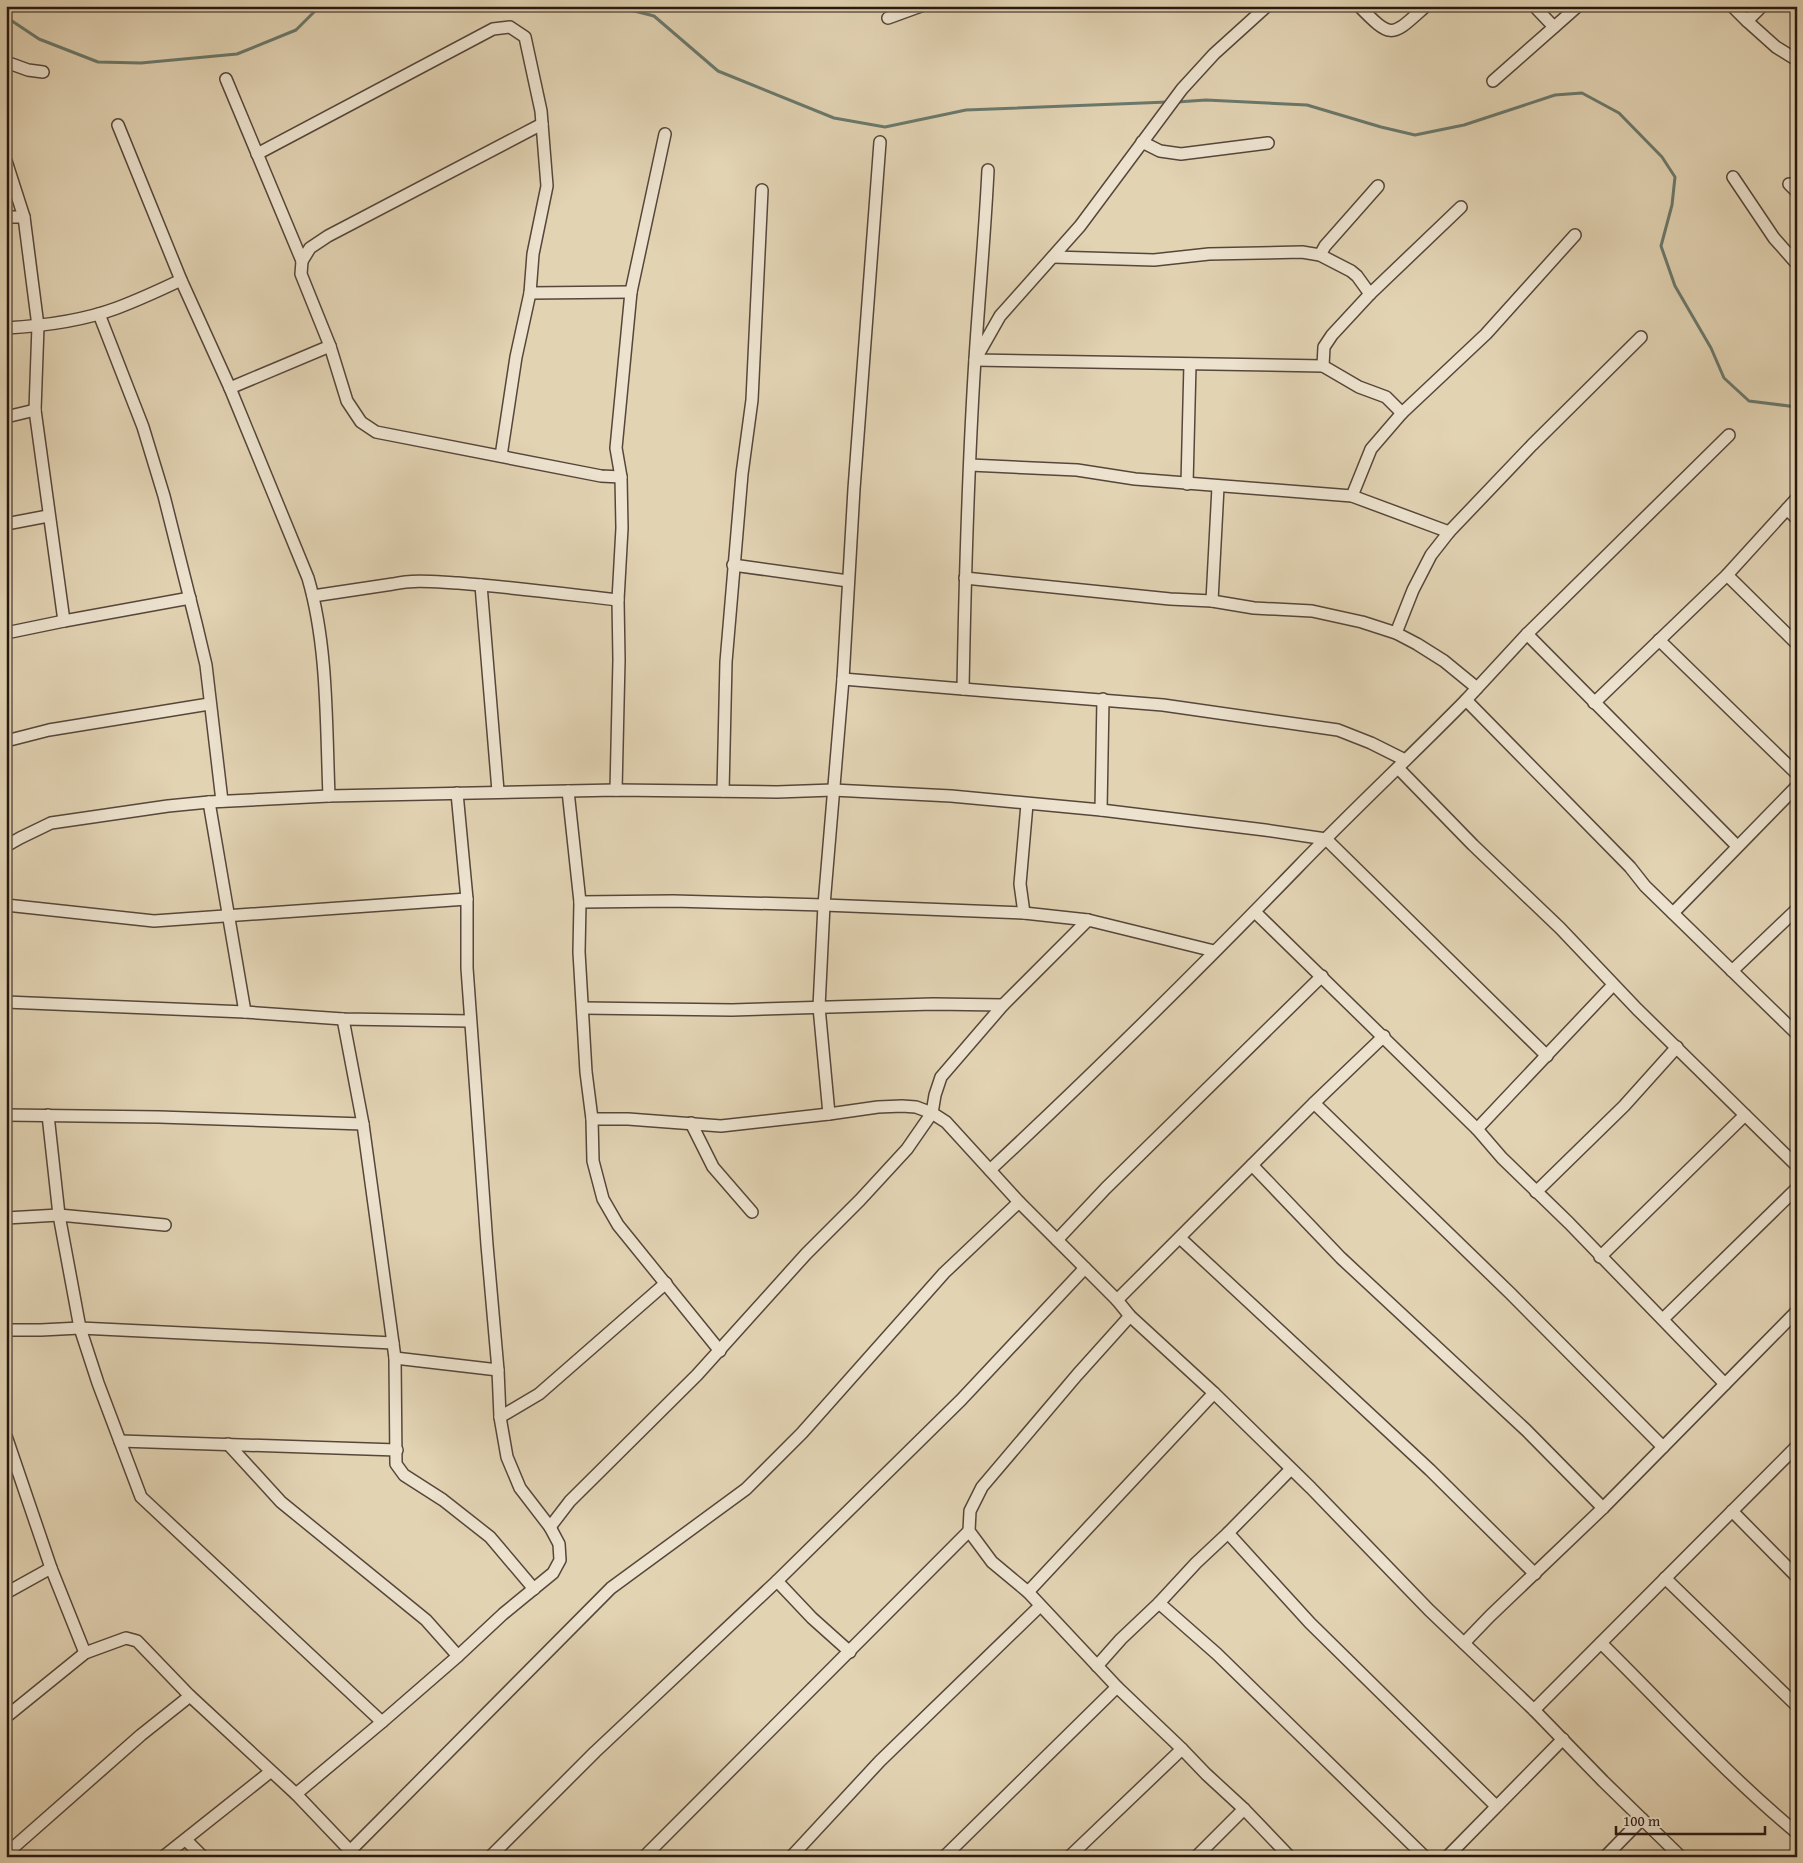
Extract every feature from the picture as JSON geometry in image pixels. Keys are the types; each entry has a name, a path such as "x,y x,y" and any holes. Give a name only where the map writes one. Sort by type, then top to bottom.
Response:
{"street":[{"path":"888,18 921,6"},
{"path":"1359,6 1383,29 1390,31 1399,30 1426,6"},
{"path":"1534,6 1554,27"},
{"path":"1493,81 1578,6"},
{"path":"1732,6 1776,47 1797,60"},
{"path":"1747,21 1762,6"},
{"path":"975,360 1000,316 1080,226 1182,88 1214,54 1264,7"},
{"path":"257,154 493,29 510,27 525,37 541,111 547,186 533,254 530,293 516,357 500,456"},
{"path":"6,62 28,70 43,72"},
{"path":"226,78 302,261 301,274 330,346 347,401 361,422 376,432 396,437 601,476 621,477"},
{"path":"302,261 310,248 328,236 542,124"},
{"path":"118,125 181,280 230,388 302,563 313,596 321,639 329,796"},
{"path":"616,790 619,660 618,600 622,528 621,477 616,448 631,292 665,134"},
{"path":"830,1114 819,1007 824,905 843,679 848,582 880,142"},
{"path":"1142,142 1160,151 1181,154 1268,143"},
{"path":"6,161 24,217 38,326 35,410 48,516 64,621"},
{"path":"963,689 965,578 975,360 988,170"},
{"path":"1733,177 1774,238 1797,264"},
{"path":"1320,255 1325,246 1378,186"},
{"path":"723,791 726,662 742,474 752,400 762,190"},
{"path":"1323,366 1324,347 1332,335 1370,294 1462,207"},
{"path":"6,217 24,217"},
{"path":"1352,496 1371,449 1402,413 1486,334 1574,236"},
{"path":"1053,257 1154,260 1209,254 1302,252 1320,255 1351,271 1370,294"},
{"path":"6,328 38,326 99,314 118,308 181,280"},
{"path":"530,293 631,292"},
{"path":"99,314 143,427 164,496 190,598 206,665 209,704 222,801"},
{"path":"1396,633 1413,590 1431,555 1449,532 1532,444 1642,337"},
{"path":"230,388 330,346"},
{"path":"975,360 1323,366 1359,387 1386,397 1402,413"},
{"path":"1187,484 1190,364"},
{"path":"6,417 35,410"},
{"path":"990,1170 1084,1082 1466,700 1527,634 1730,435"},
{"path":"970,465 1077,470 1135,479 1218,487 1352,496 1449,532"},
{"path":"1212,601 1218,487"},
{"path":"1594,703 1727,574 1797,498"},
{"path":"1787,509 1797,519"},
{"path":"6,524 48,516"},
{"path":"734,565 848,582"},
{"path":"1727,574 1797,644"},
{"path":"965,578 1160,598 1212,601 1254,608 1312,611 1362,622 1396,633 1444,661 1477,688"},
{"path":"313,596 406,581 481,585 618,600"},
{"path":"481,585 498,791"},
{"path":"6,634 64,621 190,598"},
{"path":"1527,634 1737,846"},
{"path":"1658,640 1797,774"},
{"path":"843,679 1163,704 1338,730 1371,743 1401,764 1473,845 1560,928 1613,985 1797,1166"},
{"path":"1102,810 1103,700"},
{"path":"1466,700 1630,867 1645,886 1797,1034"},
{"path":"6,741 49,730 209,704"},
{"path":"1673,913 1797,786"},
{"path":"6,846 51,823 209,802 498,791 616,790 834,790 951,796 1102,810 1326,839 1547,1056"},
{"path":"568,791 580,902 579,952 586,1072 592,1118 593,1161 604,1200 618,1225 720,1351"},
{"path":"296,1794 458,1656 502,1614 554,1573 560,1560 559,1544 550,1527 520,1488 507,1458 500,1417 498,1370 470,1021 467,968 467,899 457,793"},
{"path":"209,802 245,1012"},
{"path":"1024,913 1020,884 1027,804"},
{"path":"6,905 154,921 467,899"},
{"path":"580,902 673,901 1024,913 1088,920 1214,951"},
{"path":"1732,971 1797,909"},
{"path":"1255,912 1477,1129 1502,1158 1569,1223 1725,1384"},
{"path":"550,1527 570,1501 656,1418 720,1351 806,1254 907,1149 932,1113 941,1077 1004,1005 1088,920"},
{"path":"1057,1240 1106,1188 1322,976"},
{"path":"1477,1129 1613,985"},
{"path":"6,1002 245,1012 343,1019 470,1021"},
{"path":"583,1008 732,1010 933,1004 1004,1005"},
{"path":"343,1019 363,1124 395,1358 396,1464 404,1475 443,1500 490,1537 534,1589"},
{"path":"1117,1300 1314,1103 1384,1036"},
{"path":"1536,1192 1624,1106 1677,1047"},
{"path":"1314,1103 1510,1293 1663,1447"},
{"path":"592,1118 721,1126 878,1107 902,1106 916,1107 932,1113 946,1122 1019,1202 1086,1268 1130,1316 1214,1393 1290,1470 1311,1488 1382,1563 1534,1710 1680,1857"},
{"path":"6,1115 363,1124"},
{"path":"48,1115 59,1214 80,1328 98,1383 142,1497 382,1722"},
{"path":"1600,1257 1745,1115"},
{"path":"691,1123 713,1167 752,1212"},
{"path":"1252,1165 1341,1258 1526,1430 1603,1508"},
{"path":"1663,1319 1797,1188"},
{"path":"6,1717 85,1653 126,1638 137,1641 190,1696 296,1794 353,1854 611,1588 746,1489 802,1433 944,1273 1019,1202"},
{"path":"6,1218 59,1214 165,1225"},
{"path":"1180,1238 1430,1470 1535,1574"},
{"path":"490,1857 595,1752 777,1581 961,1400 1086,1268"},
{"path":"500,1417 539,1394 666,1283"},
{"path":"1464,1643 1603,1508 1797,1311"},
{"path":"1130,1316 1070,1382 982,1487 970,1511 969,1531 992,1562 1028,1592 1117,1687 1182,1748 1290,1857"},
{"path":"6,1330 80,1328 393,1343"},
{"path":"395,1358 498,1370"},
{"path":"1028,1592 1214,1393"},
{"path":"6,1436 51,1568 85,1653"},
{"path":"120,1441 397,1450"},
{"path":"228,1444 281,1502 426,1620 458,1656"},
{"path":"1534,1710 1796,1448"},
{"path":"1097,1666 1121,1639 1290,1470"},
{"path":"1732,1511 1797,1577"},
{"path":"644,1857 969,1531"},
{"path":"1228,1533 1310,1624 1496,1806"},
{"path":"6,1593 51,1568"},
{"path":"1665,1578 1797,1706"},
{"path":"777,1581 812,1618 850,1652"},
{"path":"1159,1603 1216,1654 1425,1857"},
{"path":"790,1857 880,1761 1040,1606"},
{"path":"1601,1643 1723,1768 1797,1833"},
{"path":"944,1857 1117,1687"},
{"path":"6,1854 141,1735 190,1696"},
{"path":"1446,1857 1563,1739"},
{"path":"1070,1857 1182,1748"},
{"path":"163,1857 270,1772"},
{"path":"1196,1857 1244,1809"},
{"path":"1604,1857 1642,1819"},
{"path":"186,1840 203,1857"}],"waterway":[{"path":"6,17 39,39 98,62 141,63 237,54 296,30 320,6"},
{"path":"493,6 524,6"},
{"path":"615,6 654,16 718,71 834,118 885,127 966,110 1168,102"},
{"path":"1177,102 1206,100 1307,105 1415,135 1464,125 1555,95 1582,93 1619,113 1662,157 1675,177 1672,205 1661,246 1675,286 1711,348 1724,378 1749,401 1797,407"}]}
